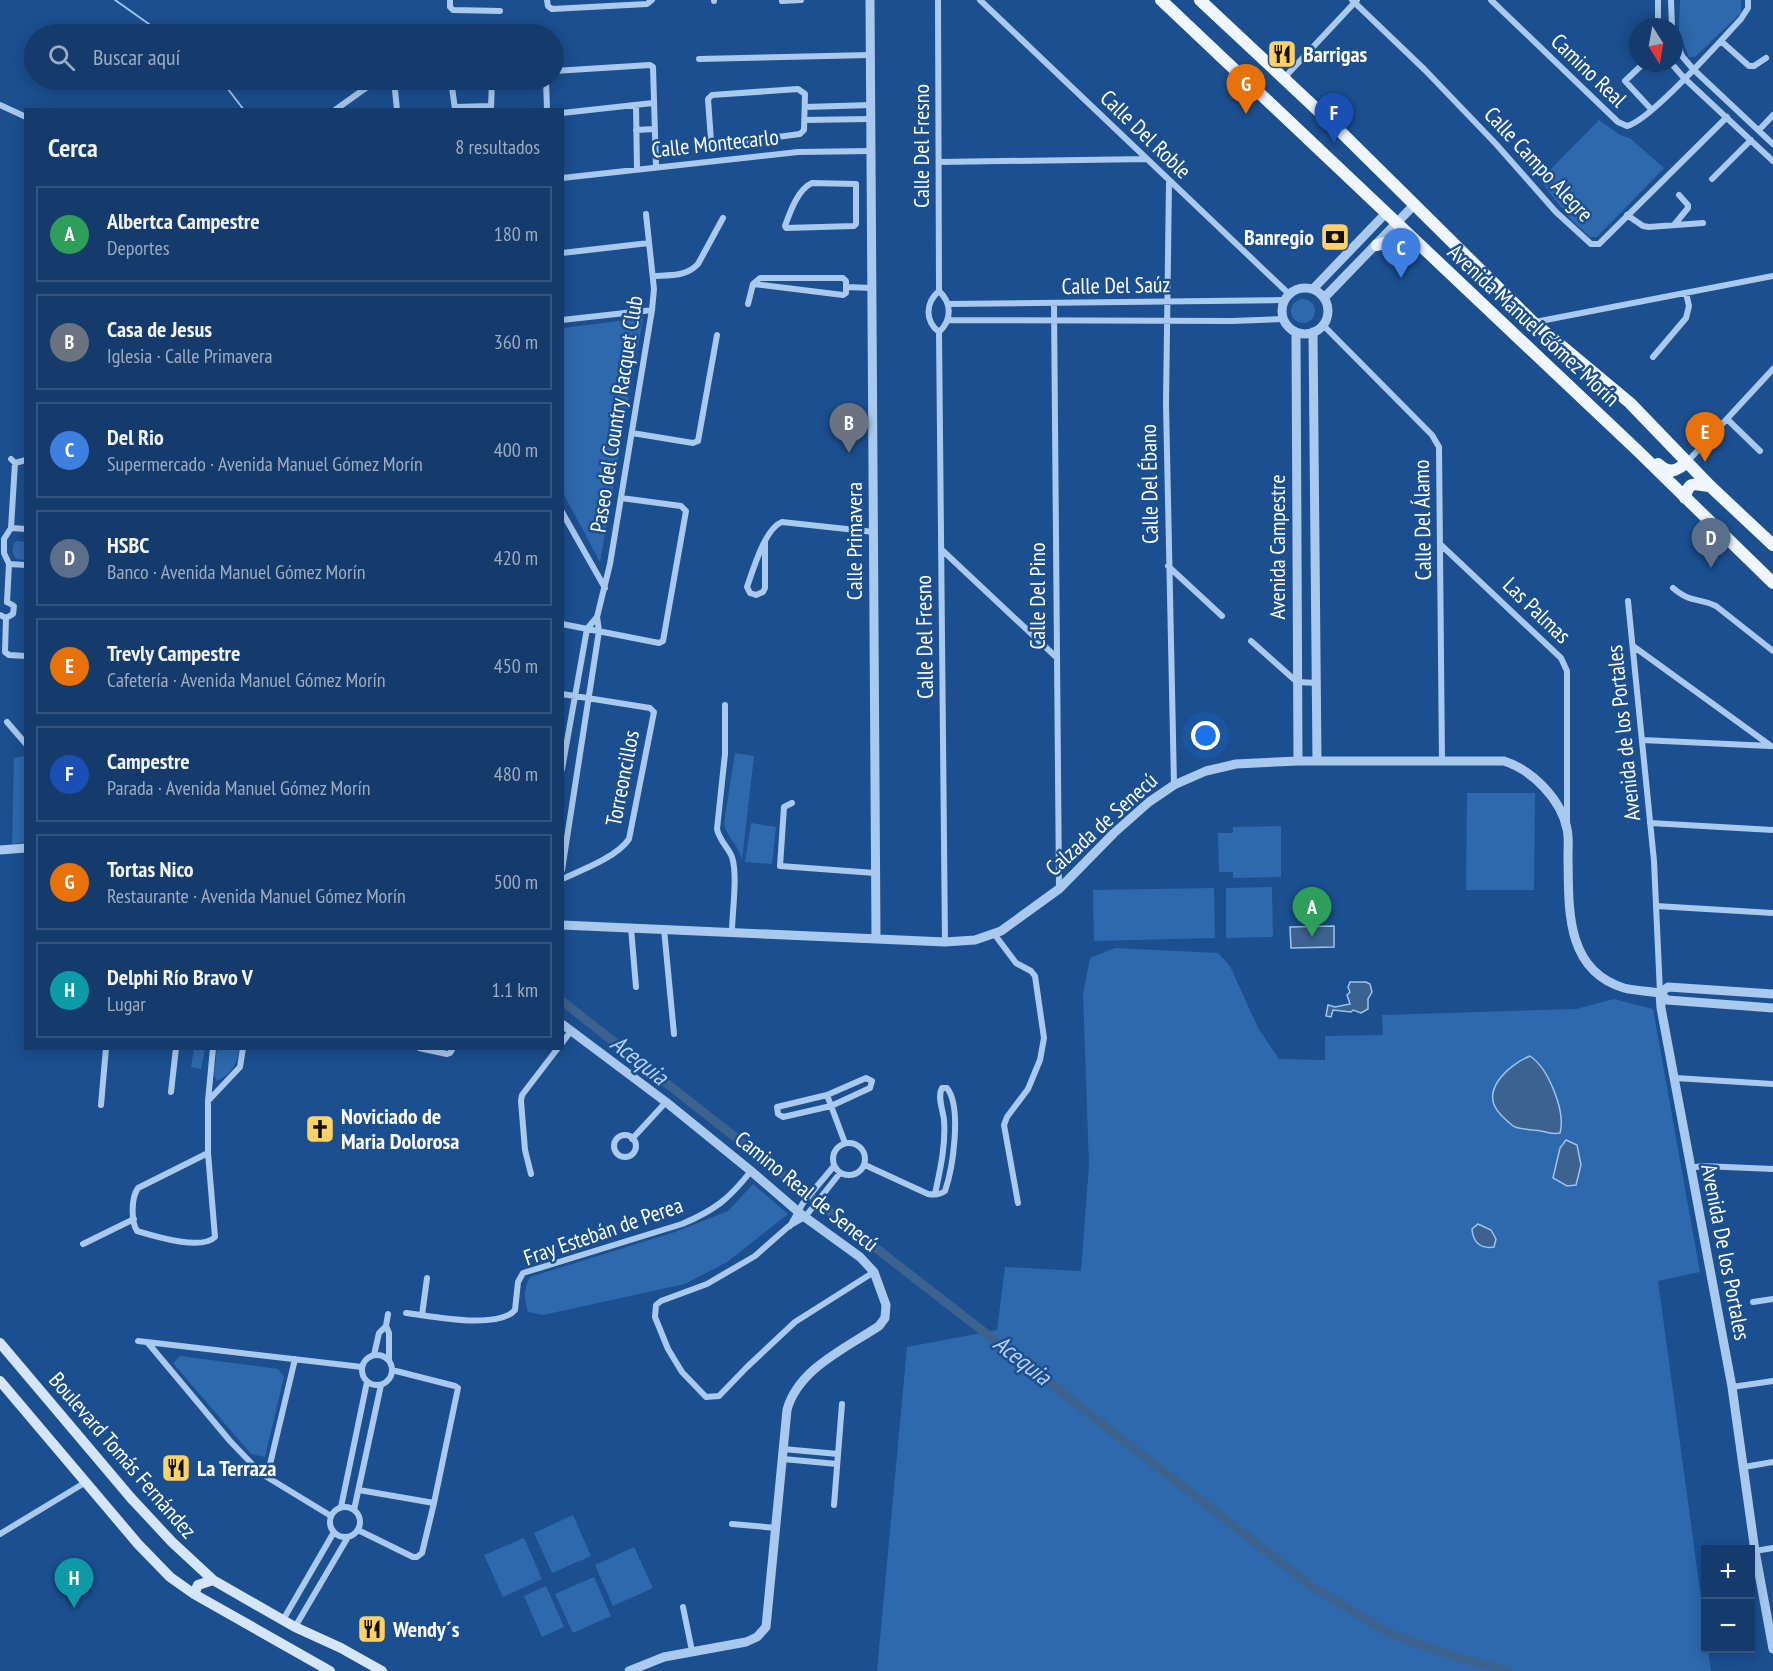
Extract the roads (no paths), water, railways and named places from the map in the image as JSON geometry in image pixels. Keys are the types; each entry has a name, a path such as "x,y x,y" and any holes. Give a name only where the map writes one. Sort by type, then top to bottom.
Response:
{"main road":[{"name":"Avenida Manuel Gómez Morín","path":"1161,0 1773,583"},
{"name":"Avenida Manuel Gómez Morín","path":"1200,0 1533,322 1659,431 1710,486 1773,545"},
{"path":"1377,245 1393,241 1417,243"},
{"path":"1639,453 1671,472 1687,462"},
{"path":"1685,498 1687,489 1691,485 1710,486"},
{"name":"Boulevard Tomás Fernández","path":"0,1343 130,1498 213,1580 295,1627 341,1648 382,1671"},
{"name":"Boulevard Tomás Fernández","path":"0,1381 138,1544 170,1577 194,1594 330,1671"},
{"path":"194,1594 198,1585 213,1580"}],"street":[{"path":"450,0 450,7 453,10 500,11"},
{"path":"547,0 548,6 552,9 647,4 652,0"},
{"path":"782,1 801,0"},
{"name":"Calle Primavera","path":"870,0 876,938"},
{"name":"Calle Del Fresno","path":"938,0 939,291 930,302 928,315 934,328 939,332 945,942"},
{"name":"Calle Del Roble","path":"980,0 1147,159 1287,297"},
{"name":"Camino Real","path":"1491,0 1622,125 1632,125 1684,78 1745,13 1748,0"},
{"path":"1658,0 1658,18"},
{"path":"1671,0 1672,18"},
{"path":"1283,78 1355,1"},
{"name":"Calle Campo Alegre","path":"1355,1 1425,70 1496,144 1556,212 1588,243 1599,244 1727,117"},
{"path":"1720,40 1749,66 1754,66 1766,58"},
{"path":"699,59 870,55"},
{"path":"1683,57 1773,144"},
{"path":"564,70 650,65 654,69 652,103 656,167"},
{"path":"1633,72 1625,81 1651,109"},
{"path":"1679,72 1773,161"},
{"path":"798,89 805,94 804,120 804,130 798,135 714,144 711,141 708,99 714,94 798,89"},
{"path":"338,108 363,90"},
{"path":"395,90 397,108"},
{"path":"452,90 455,108 491,108 492,90"},
{"path":"546,90 547,108"},
{"path":"564,113 652,103"},
{"path":"0,105 24,116"},
{"path":"636,105 638,169"},
{"path":"805,107 871,105"},
{"path":"1759,130 1773,115"},
{"path":"804,120 871,119"},
{"path":"636,130 654,129"},
{"path":"1712,179 1751,140"},
{"name":"Calle Montecarlo","path":"564,178 798,153 871,152"},
{"path":"939,162 1147,159"},
{"name":"Calle Del Ébano","path":"1170,182 1168,566 1174,785"},
{"path":"812,183 855,183 857,204 857,223 854,226 788,229 785,226 804,188 812,183"},
{"path":"1673,225 1689,205 1679,195"},
{"path":"857,204 872,204"},
{"path":"1324,298 1414,205"},
{"path":"1313,289 1386,213"},
{"name":"Paseo del Country Racquet Club","path":"564,858 590,699 599,631 597,617 605,588 652,310 654,289 646,214"},
{"path":"1627,215 1643,226 1704,223"},
{"path":"653,276 682,274 693,269 723,218"},
{"path":"564,253 649,243"},
{"path":"1533,322 1773,276"},
{"path":"748,304 753,284 760,278 843,278 846,281 846,293 843,295 753,284"},
{"path":"846,287 872,288"},
{"path":"1300,288 1313,289 1324,298 1328,312 1323,325 1313,332 1296,332 1283,319 1282,313 1287,297 1300,288"},
{"path":"939,291 948,304 948,320 939,332"},
{"path":"1653,357 1686,318 1689,306 1686,293"},
{"name":"Calle Del Saúz","path":"948,304 1168,303 1287,297"},
{"name":"Calle Del Pino","path":"1054,304 1055,656 1059,889"},
{"path":"564,320 652,310"},
{"name":"Calle Del Saúz","path":"948,320 1283,319"},
{"name":"Calle Del Álamo","path":"1323,325 1437,442 1439,447 1442,760"},
{"name":"Avenida Campestre","path":"1296,332 1298,761"},
{"name":"Avenida Campestre","path":"1313,332 1317,761"},
{"path":"632,433 693,443 700,439 717,335"},
{"path":"1687,462 1773,369"},
{"path":"1296,387 1313,388"},
{"path":"1726,419 1760,451"},
{"path":"7,602 9,564 4,553 4,539 11,528 13,461 24,460"},
{"path":"564,624 659,643 663,641 686,511 681,506 621,498"},
{"path":"1297,504 1314,504"},
{"path":"564,516 605,588"},
{"path":"765,541 765,588 763,592 756,595 750,593 747,587 765,541 774,526 782,522 874,532"},
{"path":"11,528 24,529"},
{"name":"Las Palmas","path":"1440,544 1519,617 1561,658 1565,665 1567,671 1567,829"},
{"path":"941,550 1055,656"},
{"path":"9,564 24,565"},
{"path":"1168,566 1222,616"},
{"path":"1673,588 1685,598 1706,601 1716,606 1773,651"},
{"name":"Avenida de los Portales","path":"1628,601 1654,861"},
{"path":"0,605 7,602 12,604 14,610 11,616 3,616 5,652 9,655 24,656"},
{"name":"Paseo del Country Racquet Club","path":"564,759 587,629 597,617"},
{"path":"1251,641 1297,682 1317,683"},
{"path":"1297,646 1316,648"},
{"path":"1633,646 1772,746"},
{"path":"564,694 590,699"},
{"name":"Torreoncillos","path":"564,878 623,848 629,839 654,712 650,708 590,699"},
{"path":"725,705 725,754 717,829 720,840 731,855 734,867 732,932"},
{"path":"7,722 24,742"},
{"path":"1642,740 1772,746"},
{"name":"Calzada de Senecú","path":"564,925 945,942 975,940 995,935 1059,889 1114,833 1149,802 1174,785 1206,771 1236,764 1298,761 1504,760 1514,764 1549,793 1558,807 1567,829 1569,911 1572,932 1590,966 1605,978 1624,988 1660,993"},
{"path":"792,803 784,807 780,866 875,873"},
{"path":"1650,822 1773,830"},
{"path":"0,850 24,848"},
{"name":"Avenida De los Portales","path":"1654,861 1661,1008 1732,1387 1754,1545"},
{"path":"1656,906 1773,913"},
{"path":"631,928 636,987"},
{"path":"664,929 674,1034"},
{"path":"995,935 1016,963 1031,971 1035,976 1043,1026 1044,1038 1036,1073 1004,1125 1018,1203"},
{"path":"1773,994 1668,987 1660,993 1667,1000 1773,1008"},
{"name":"Camino Real de Senecú","path":"564,1025 666,1102 860,1257 874,1272 886,1305 885,1318 879,1326 821,1364 790,1398 766,1627 746,1642 664,1657 629,1671"},
{"path":"564,1041 572,1031"},
{"path":"101,1105 106,1050"},
{"path":"171,1092 176,1050"},
{"path":"208,1154 138,1188 134,1193 134,1220 137,1231 181,1242 214,1239 216,1235 208,1154 208,1101 213,1050"},
{"path":"208,1101 240,1067 243,1050"},
{"path":"429,1050 449,1054 452,1050"},
{"path":"531,1174 525,1150 520,1101 522,1095 556,1050"},
{"path":"866,1078 872,1081 870,1088 831,1106 783,1117 777,1114 777,1107 827,1095 866,1078"},
{"path":"1675,1078 1773,1084"},
{"path":"865,1165 928,1194 935,1194 943,1192 946,1189 955,1143 955,1116 950,1092 944,1088 940,1090 940,1094 945,1142 935,1194"},
{"path":"827,1095 845,1143"},
{"path":"632,1138 666,1102"},
{"path":"945,1142 955,1143"},
{"path":"845,1143 853,1143 861,1148 865,1156 865,1165 854,1175 840,1173 834,1166 834,1153 845,1143"},
{"path":"834,1166 815,1188 789,1226 755,1256 707,1284 661,1300 656,1305 655,1317 672,1356 682,1372 706,1397 715,1398 723,1393 795,1322 874,1272"},
{"path":"1690,1168 1702,1166 1773,1169"},
{"name":"Fray Estebán de Perea","path":"406,1313 477,1320 507,1317 515,1310 518,1282 523,1273 682,1224 701,1216 729,1197 751,1170"},
{"path":"802,1210 813,1209 840,1173"},
{"path":"84,1244 134,1220"},
{"path":"422,1315 428,1278"},
{"path":"1753,1302 1773,1299"},
{"path":"295,1627 348,1537 358,1530 360,1521 354,1510 381,1385 390,1378 392,1370 389,1360 389,1334 386,1326 388,1314"},
{"path":"374,1355 379,1334 386,1326"},
{"path":"138,1341 362,1367"},
{"path":"148,1342 230,1441 267,1477 331,1516"},
{"path":"341,1507 367,1382 362,1367 365,1360 374,1355 380,1355 389,1360"},
{"path":"267,1477 295,1359"},
{"path":"358,1530 417,1557 422,1553 434,1503 458,1390 455,1386 392,1370"},
{"path":"1732,1387 1773,1381"},
{"path":"367,1382 381,1385"},
{"path":"834,1506 842,1404"},
{"path":"783,1454 838,1454"},
{"path":"783,1454 837,1464"},
{"path":"1744,1467 1773,1462"},
{"path":"0,1534 86,1482"},
{"path":"359,1490 434,1503"},
{"path":"348,1537 334,1532 331,1528 331,1516 341,1507 354,1510"},
{"path":"732,1524 777,1528"},
{"path":"283,1620 334,1532"},
{"path":"1755,1551 1773,1548"},
{"name":"Avenida De los Portales","path":"1755,1551 1773,1649"},
{"path":"683,1607 692,1651"}],"waterway":[{"name":"Acequia","path":"115,0 149,24"},
{"name":"Acequia","path":"229,90 242,108"},
{"name":"Acequia","path":"564,1003 1311,1586 1388,1633 1457,1657 1508,1671"}],"place":[{"name":"Barrigas","path":"1282,54"},
{"name":"Tortas Nico","path":"1246,114"},
{"name":"Campestre","path":"1334,143"},
{"name":"Banregio","path":"1335,237"},
{"name":"Del Rio","path":"1401,278"},
{"name":"Casa de Jesus","path":"849,453"},
{"name":"Trevly Campestre","path":"1705,462"},
{"name":"HSBC","path":"1711,568"},
{"name":"Albertca Campestre","path":"1312,937"},
{"name":"Noviciado de Maria Dolorosa","path":"320,1129"},
{"name":"La Terraza","path":"176,1468"},
{"name":"Delphi Río Bravo V","path":"74,1608"},
{"name":"Wendy´s","path":"372,1629"}]}
